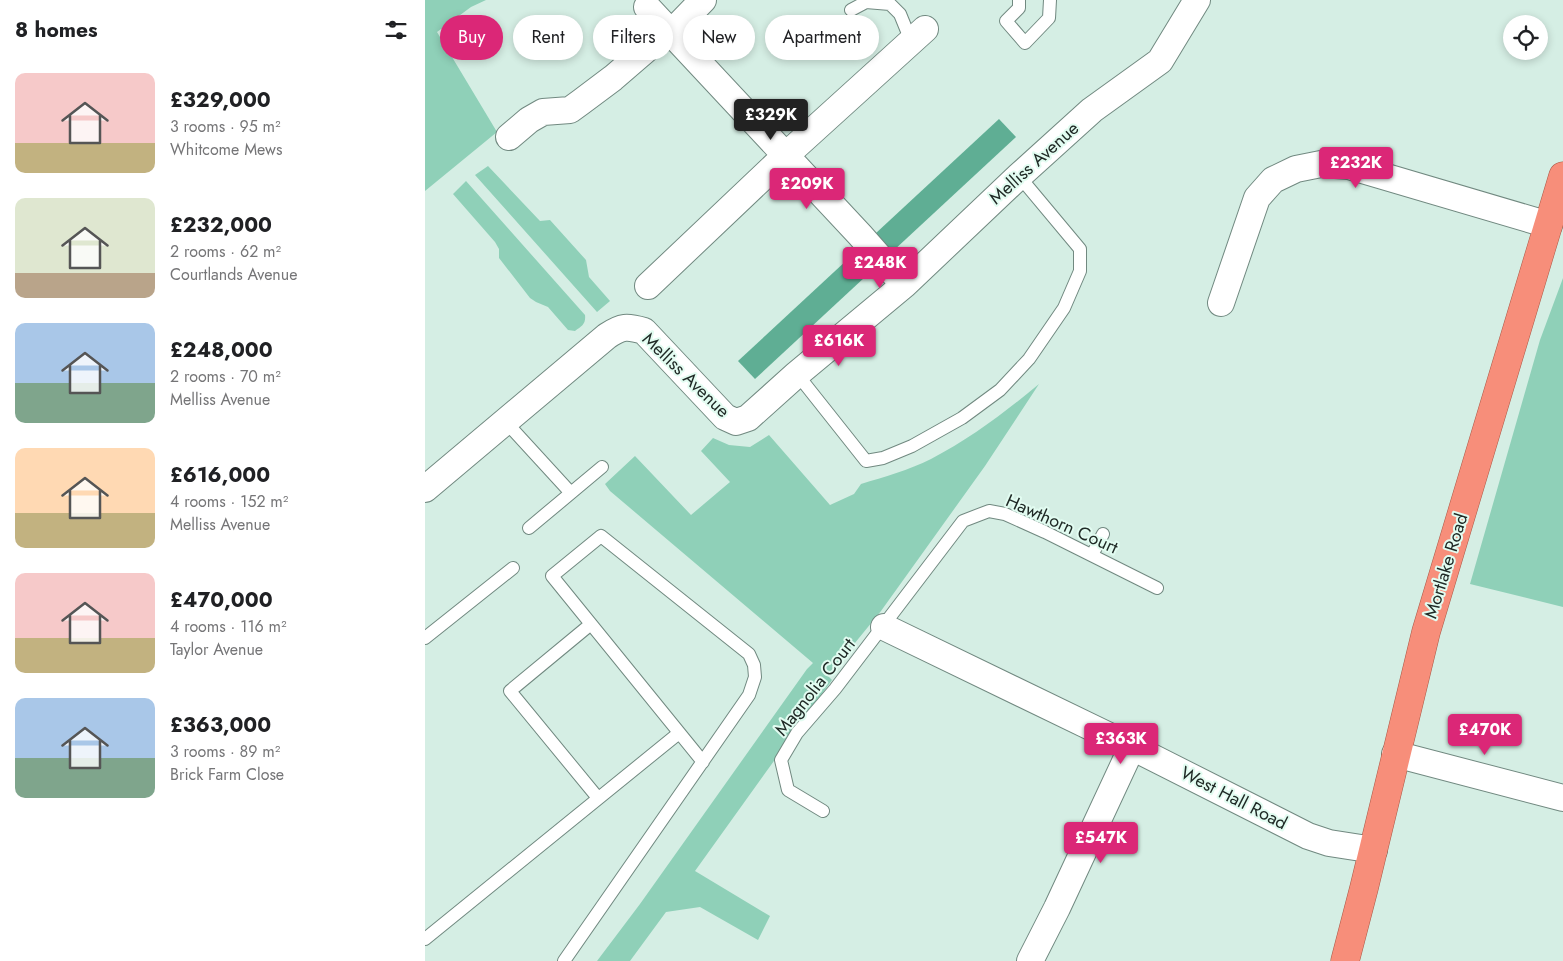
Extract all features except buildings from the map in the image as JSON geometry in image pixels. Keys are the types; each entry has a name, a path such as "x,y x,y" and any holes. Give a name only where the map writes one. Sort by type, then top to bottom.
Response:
{"highway":[{"name":"Mortlake Road","path":"1345,961 1374,850 1395,754 1426,632 1563,176"}],"street":[{"path":"673,31 703,0"},
{"name":"Melliss Avenue","path":"425,490 607,336 620,328 633,328 644,332 725,417 736,422 748,418 797,374 904,285 1092,110 1160,61 1197,0"},
{"path":"647,7 654,15"},
{"path":"673,35 860,235 904,285"},
{"path":"648,286 785,156 918,35"},
{"path":"509,137 529,120 543,112 570,110 634,60"},
{"path":"1221,303 1257,198 1273,180 1296,169 1321,164 1349,166 1549,225"},
{"name":"West Hall Road","path":"884,627 1132,747 1308,836 1329,843 1374,850"},
{"path":"1030,961 1057,908 1132,747"},
{"path":"1395,754 1563,798"}],"lane":[{"path":"1019,0 1019,8 1006,21 1025,43 1049,18 1050,0"},
{"path":"851,10 867,2 890,4 918,35"},
{"path":"797,374 866,461 883,458 912,446 962,418 1000,390 1029,359 1064,308 1080,271 1081,249 1019,176"},
{"path":"505,421 570,492"},
{"path":"529,528 602,467"},
{"name":"Hawthorn Court","path":"884,627 963,521 989,511 1005,514 1157,588"},
{"path":"1092,555 1103,534"},
{"path":"564,961 703,762 753,686 755,677 754,665 749,654 601,536 552,576 703,762"},
{"path":"425,638 513,568"},
{"path":"591,624 511,691 599,798"},
{"name":"Magnolia Court","path":"823,811 788,790 781,760 797,733 884,627"},
{"path":"425,939 679,733"}],"shaded area":[{"path":"425,0 486,0 460,15 440,15 440,30 437,32 440,37 440,60 454,60 497,132 425,191"},
{"path":"999,119 1016,137 755,379 738,361"},
{"path":"488,166 540,221 550,220 586,260 589,277 610,301 597,312 475,175"},
{"path":"466,181 585,315 584,323 580,328 575,331 568,330 548,307 530,298 499,258 499,249 495,242 453,194"},
{"path":"1563,278 1563,607 1470,584 1540,340"},
{"path":"1039,384 985,466 881,611 828,676 832,680 695,871 770,916 758,940 700,907 666,912 630,961 597,961 813,663 610,491 605,484 635,456 691,515 730,482 701,451 713,438 729,445 750,447 769,435 830,505 854,494 861,484 914,467 946,451 987,424"}]}
